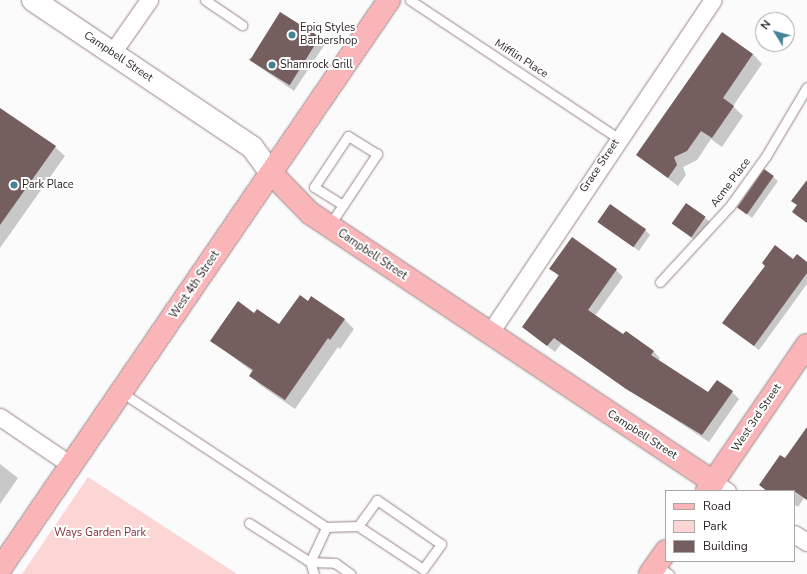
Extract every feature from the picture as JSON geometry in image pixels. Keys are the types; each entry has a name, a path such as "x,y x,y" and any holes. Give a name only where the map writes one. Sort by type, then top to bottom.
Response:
{"main road":[{"name":"West 4th Street","path":"0,569 389,0"},
{"name":"Campbell Street","path":"271,173 310,213 716,488"},
{"name":"West 3rd Street","path":"716,488 807,345"}],"street":[{"name":"Campbell Street","path":"33,0 252,146 271,173"},
{"path":"112,53 149,0"},
{"name":"Grace Street","path":"489,334 618,138 713,0"},
{"path":"0,417 71,465"},
{"path":"795,535 807,542"}],"lane":[{"path":"205,0 242,25"},
{"name":"Mifflin Place","path":"410,0 618,138"},
{"name":"Acme Place","path":"660,282 730,206 766,156 807,87"},
{"path":"329,226 343,205 377,154 348,136 314,187 343,205"},
{"path":"121,392 326,527 358,526 423,569 441,544 378,500 358,526"},
{"path":"249,523 310,562 335,564 351,574"},
{"path":"314,574 310,562 326,527"}],"green space":[{"name":"Ways Garden Park","path":"88,477 237,574 22,574"}],"building":[{"path":"280,12 320,37 290,85 250,60"},
{"path":"722,32 753,54 723,98 734,106 712,138 701,131 687,151 674,157 677,165 668,178 636,155"},
{"name":"Park Place","path":"0,108 56,146 0,225"},
{"path":"764,169 774,176 747,214 737,208"},
{"path":"807,180 807,223 792,212 797,205 791,201"},
{"path":"686,203 706,217 691,237 672,223"},
{"path":"610,204 646,229 633,247 597,222"},
{"path":"572,237 617,269 588,310 623,334 626,331 654,351 651,355 708,392 717,380 733,391 702,435 626,389 554,338 547,346 522,327 559,275 549,269"},
{"path":"775,245 793,259 797,254 807,262 807,273 754,346 722,323 765,266 762,263"},
{"path":"300,295 308,301 311,296 345,319 330,340 328,338 285,400 249,376 253,370 210,341 238,301 254,313 257,309 279,324"},
{"path":"807,427 807,500 795,492 795,490 766,490 759,485 780,455 785,458"}],"place":[{"name":"Epiq Styles Barbershop","path":"292,35"},
{"name":"Shamrock Grill","path":"272,65"},
{"name":"Park Place","path":"14,185"}]}
